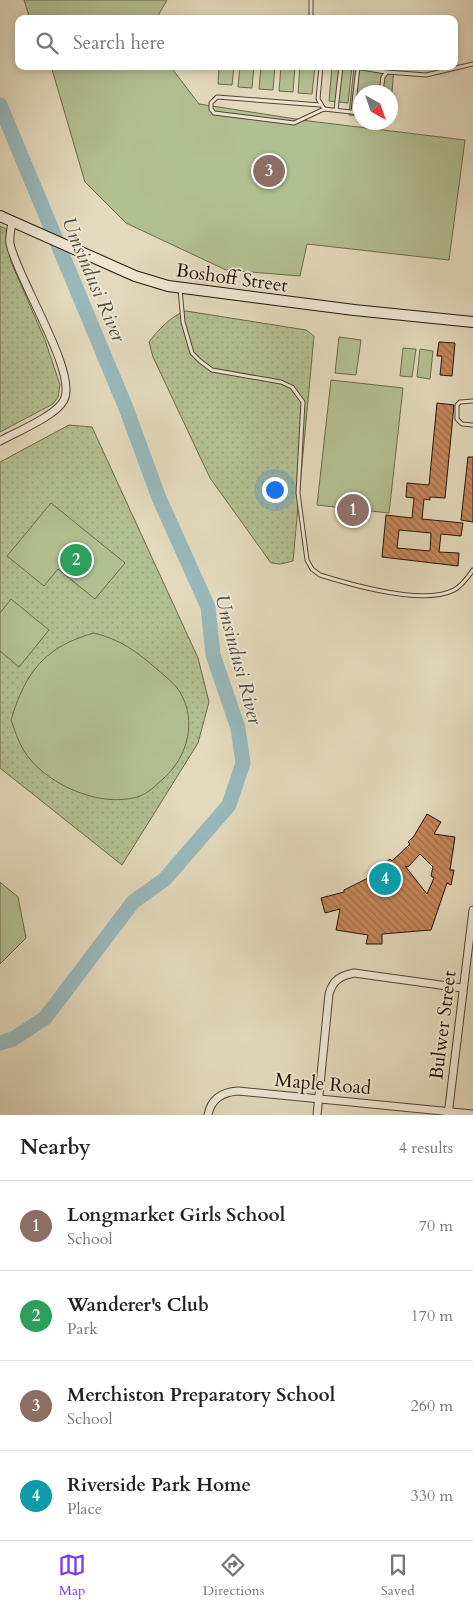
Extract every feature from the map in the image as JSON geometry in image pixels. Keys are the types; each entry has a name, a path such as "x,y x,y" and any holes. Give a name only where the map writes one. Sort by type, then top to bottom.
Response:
{"main road":[{"name":"Boshoff Street","path":"0,216 135,276 180,288 354,310 473,322"}],"street":[{"path":"0,441 56,410 64,401 68,388 62,362 18,269 10,242 12,222"},
{"name":"Bulwer Street","path":"448,1113 462,988 471,948 473,910"},
{"path":"317,1115 329,994 331,986 338,978 354,973 462,988"},
{"name":"Maple Road","path":"208,1115 215,1099 229,1092 319,1098 448,1113 473,1114"}],"lane":[{"path":"311,0 311,15"},
{"path":"458,68 473,64"},
{"path":"320,105 321,70"},
{"path":"336,110 341,70"},
{"path":"356,85 358,70"},
{"path":"375,70 426,75 447,70"},
{"path":"381,85 382,77 386,72"},
{"path":"324,109 320,105 217,97 211,103 211,109 214,113 294,123 324,109 353,112"},
{"path":"180,288 183,322 192,353 200,361 212,370 281,382 292,387 303,402 298,493 307,560 312,569 320,576 400,594 437,594 454,590 473,570"},
{"path":"473,401 460,402 457,405 457,419 462,424 473,425"}],"green space":[{"path":"24,0 167,0 158,15 29,15"},
{"path":"52,70 173,70 199,104 353,126 353,130 383,130 465,140 449,260 307,244 300,276 226,270 126,223 85,182"},
{"path":"219,70 234,70 232,85 218,84"},
{"path":"240,70 254,70 252,88 238,87"},
{"path":"261,70 275,70 273,90 259,89"},
{"path":"281,70 295,70 293,92 279,91"},
{"path":"300,70 315,70 312,94 298,93"},
{"path":"332,70 352,70 348,103 329,101"},
{"path":"354,70 394,70 393,85 353,85 353,115 349,115"},
{"path":"0,226 6,229 11,262 45,340 60,385 58,397 53,404 0,432"},
{"path":"186,311 306,330 314,336 293,561 281,564 271,563 210,478 153,357 149,342 171,319"},
{"path":"339,337 361,340 356,375 335,373"},
{"path":"403,348 416,349 412,377 400,376"},
{"path":"420,349 433,351 430,379 417,377"},
{"path":"331,380 403,388 389,513 317,505"},
{"path":"69,425 92,427 198,658 209,702 198,743 122,865 0,768 0,462"},
{"path":"51,503 125,563 95,599 58,569 44,586 7,556"},
{"path":"11,599 49,630 19,667 0,651 0,613"},
{"path":"94,633 129,647 167,677 180,692 185,703 189,726 184,749 179,759 164,778 145,794 137,797 122,800 106,799 90,796 59,783 33,763 18,740 11,720 23,688 40,663 63,645"},
{"path":"0,882 18,897 26,938 0,964"}],"building":[{"path":"439,342 455,343 452,376 440,375 442,356 437,356"},
{"path":"437,403 454,405 445,498 430,497 430,500 424,499 422,519 463,523 461,536 441,534 439,552 459,553 458,566 382,557 386,515 412,518 414,498 406,497 407,483 429,485","holes":["399,530 431,533 430,551 397,548"]},
{"path":"468,457 473,457 473,522 461,520"},
{"path":"427,814 441,822 434,834 455,837 450,870 454,870 451,885 447,883 431,930 382,934 382,944 366,944 368,935 336,930 340,909 325,913 321,898 344,892 344,890 374,875 373,873 390,859 392,861 410,844 408,842 414,836","holes":["420,854 433,867 431,876 434,878 427,894 405,866 408,867"]}],"waterway":[{"name":"Umsindusi River","path":"0,105 126,408 159,498 208,607 213,655 238,728 243,763 229,805 165,879 133,902 45,1018 13,1039 0,1043"}],"place":[{"name":"Merchiston Preparatory School","path":"269,171"},
{"name":"Longmarket Girls School","path":"353,510"},
{"name":"Wanderer's Club","path":"76,560"},
{"name":"Riverside Park Home","path":"385,879"}]}
